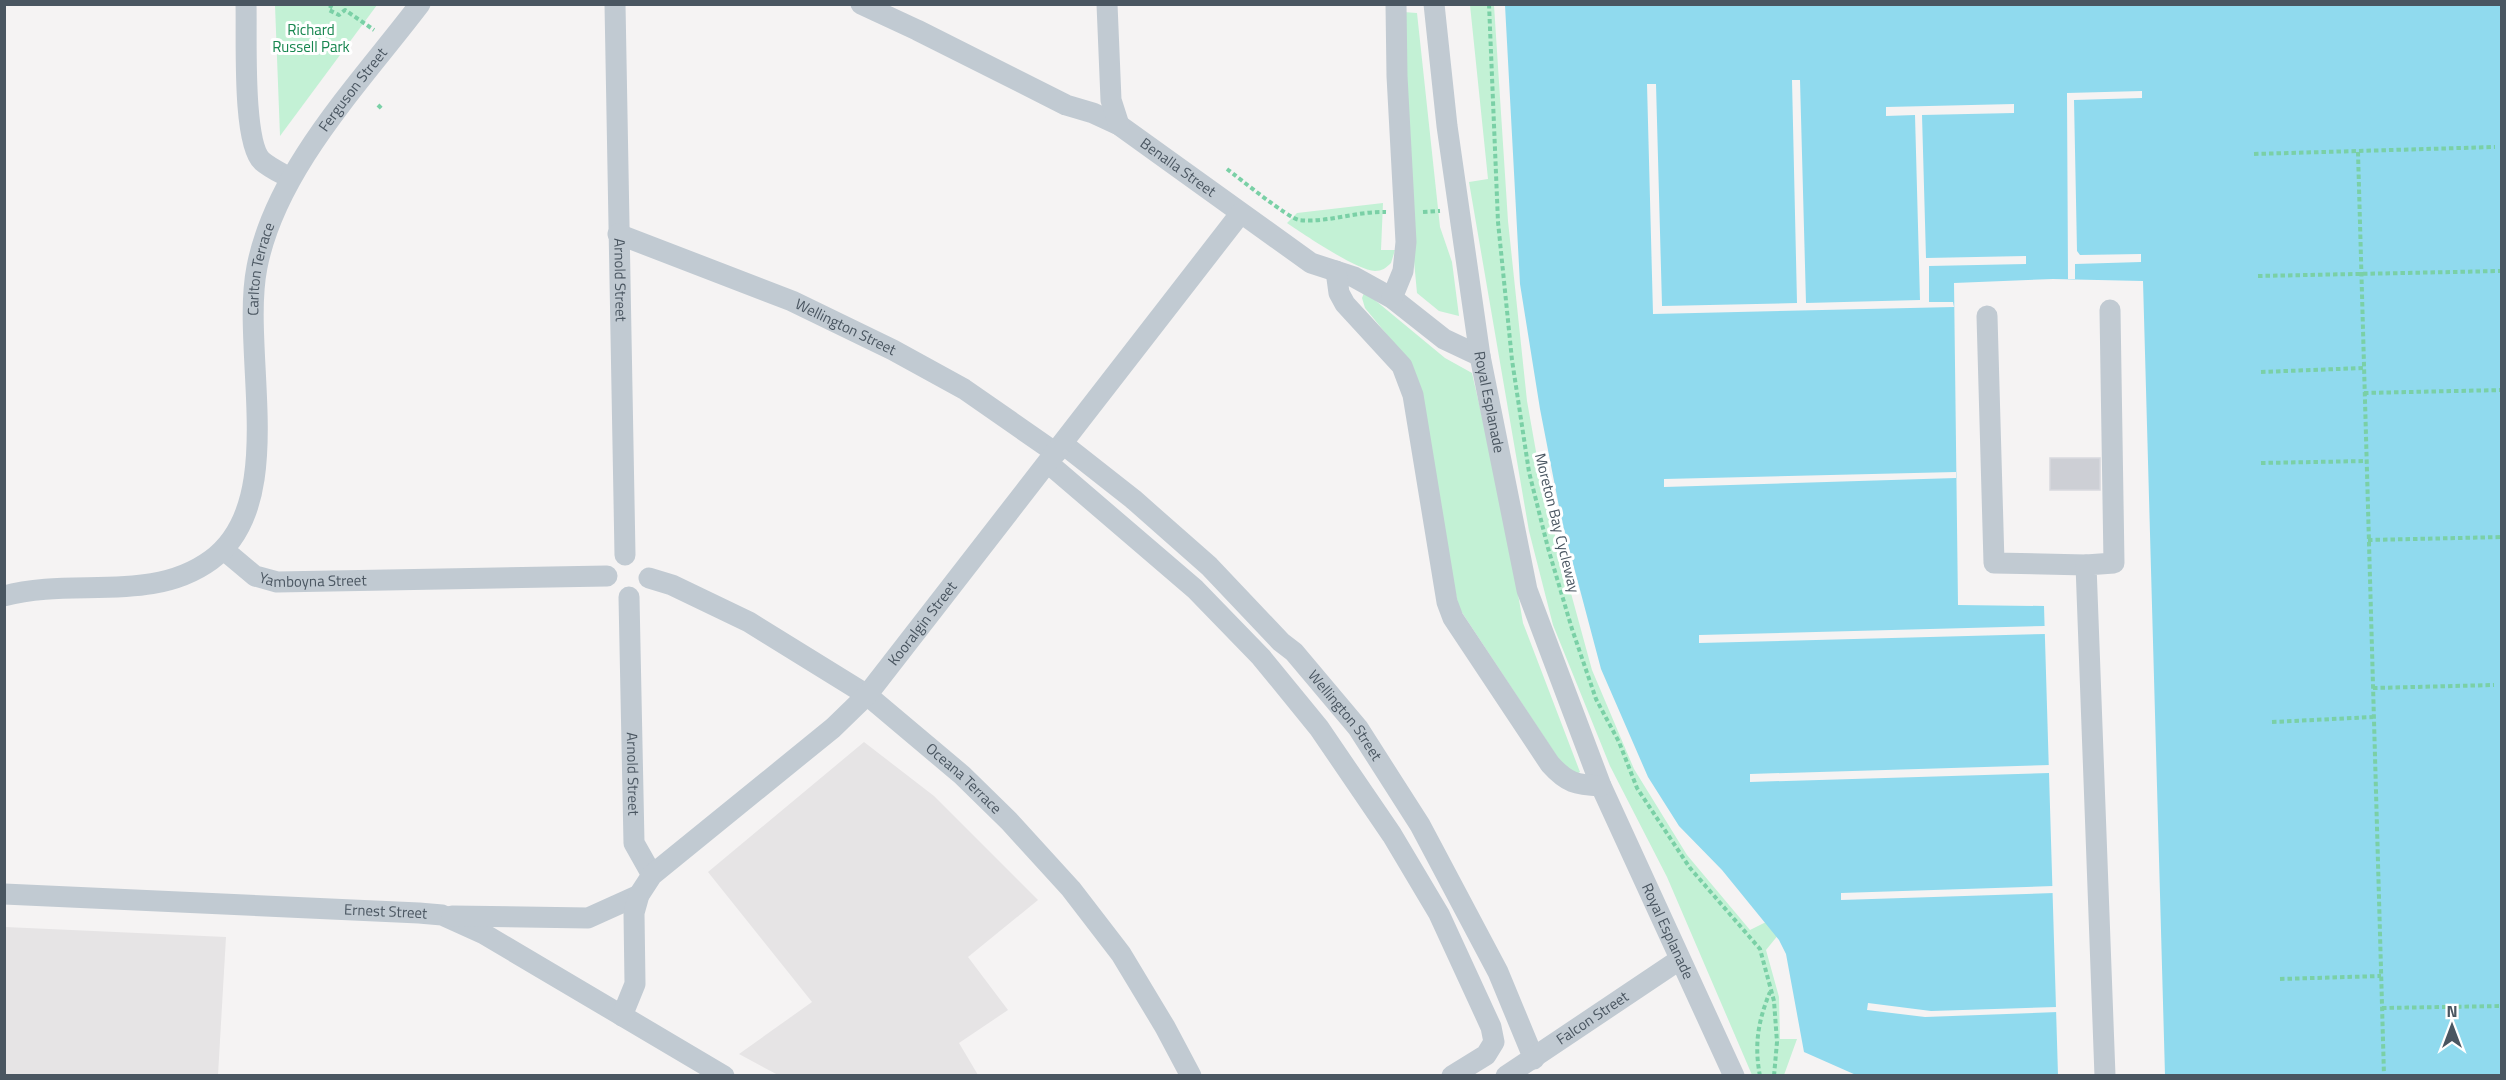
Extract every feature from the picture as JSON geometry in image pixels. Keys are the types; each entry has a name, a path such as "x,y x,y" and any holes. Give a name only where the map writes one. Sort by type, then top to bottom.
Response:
{"street":[{"path":"246,4 249,122 252,144 262,160 290,178"},
{"name":"Ferguson Street","path":"290,178 342,104 420,4"},
{"name":"Arnold Street","path":"615,4 625,555"},
{"name":"Benalla Street","path":"861,4 1066,105 1093,113 1119,125 1311,263 1354,277 1392,298 1444,339 1480,356"},
{"path":"1107,4 1111,100 1119,125"},
{"path":"1392,298 1403,271 1406,242 1397,76 1396,4"},
{"name":"Royal Esplanade","path":"1434,4 1458,210 1480,356 1527,590 1601,786 1734,1076"},
{"name":"Carlton Terrace","path":"224,550 244,520 253,488 256,450 253,288 265,238 290,178"},
{"name":"Kooralgin Street","path":"622,1016 635,984 634,913 639,895 652,875 833,728 867,694 1240,214"},
{"name":"Wellington Street","path":"618,234 792,301 893,350 964,389 1056,453 1133,499 1209,566 1281,642 1294,652 1358,728 1426,836 1497,972 1534,1059"},
{"path":"1336,272 1339,293 1345,304 1402,366 1413,395 1447,602 1453,618 1556,771 1563,778 1581,785 1601,786"},
{"path":"1987,316 1994,563 2086,565 2114,563 2110,310"},
{"name":"Wellington Street","path":"1056,453 1195,588 1261,657 1319,728 1392,836 1440,914 1491,1027 1494,1042 1486,1055 1452,1076"},
{"path":"4,596 26,590 152,585 185,576 224,550"},
{"name":"Yamboyna Street","path":"224,550 255,576 277,582 607,576"},
{"path":"625,555 642,561 649,578 642,591 629,597 615,592 608,583 607,576 610,564 625,555"},
{"path":"2086,565 2105,1076"},
{"name":"Oceana Terrace","path":"649,578 672,585 749,622 867,694 962,776 1010,821 1071,889 1121,954 1165,1027 1191,1076"},
{"name":"Arnold Street","path":"629,597 634,843 652,875"},
{"name":"Ernest Street","path":"4,894 260,904 442,915 484,934 724,1076"},
{"path":"442,915 588,918 639,895"},
{"name":"Falcon Street","path":"1506,1076 1679,960"}],"path":[{"path":"332,4 329,10 339,15 345,10 374,30"},
{"name":"Moreton Bay Cycleway","path":"1489,4 1498,222 1512,360 1529,472 1548,548 1572,630 1596,699 1619,742 1637,788 1690,868 1760,949 1774,1001 1777,1042 1774,1076"},
{"path":"2254,154 2495,147"},
{"path":"2358,152 2384,1076"},
{"path":"1227,170 1296,220 1336,219 1364,212 1404,213 1458,210"},
{"path":"2258,276 2501,271"},
{"path":"2260,372 2363,368"},
{"path":"2364,393 2502,390"},
{"path":"2261,463 2366,461"},
{"path":"2368,540 2502,537"},
{"path":"2373,688 2494,685"},
{"path":"2272,722 2374,717"},
{"path":"2280,979 2381,976"},
{"path":"1760,1076 1756,1052 1763,1008 1770,992"},
{"path":"2382,1008 2502,1006"}],"shaded area":[{"path":"864,742 934,796 1038,900 968,957 1008,1010 959,1043 978,1075 778,1075 739,1054 812,1002 708,872"},
{"path":"5,927 226,937 218,1075 5,1075"}],"green space":[{"name":"Richard Russell Park","path":"275,5 377,5 280,136"},
{"path":"1470,5 1494,5 1508,221 1527,401 1543,491 1592,670 1634,769 1687,855 1750,930 1768,921 1779,934 1766,950 1779,997 1780,1039 1797,1039 1784,1075 1752,1075 1667,877 1610,766 1553,625 1529,531 1469,182 1488,179"},
{"path":"1403,12 1417,13 1440,227 1452,262 1459,316 1439,311 1417,293 1406,174"},
{"path":"1383,203 1381,250 1395,250 1391,263 1380,270 1367,269 1344,259 1287,223 1297,213"},
{"path":"1364,293 1445,358 1472,373 1504,513 1523,623 1580,772 1574,775 1566,770 1459,608 1411,364 1365,308 1362,298"}],"water":[{"path":"1505,5 2501,5 2501,1075 2165,1075 2143,281 2053,279 1954,283 1958,605 2044,606 2058,1075 1856,1075 1804,1052 1786,954 1779,940 1722,870 1679,826 1648,777 1601,669 1562,522 1540,409 1520,284"}],"pier":[{"path":"1792,80 1800,80 1806,303 1920,300 1915,115 1886,116 1886,107 2014,104 2014,113 1922,115 1926,258 2026,256 2026,264 1929,266 1929,302 1953,302 1954,307 1653,314 1647,84 1656,84 1662,306 1797,303"},
{"path":"2142,91 2142,98 2074,100 2077,251 2080,255 2141,254 2141,262 2075,264 2075,279 2068,279 2067,93"},
{"path":"1956,472 1956,478 1664,487 1664,479"},
{"path":"2045,626 2046,634 1699,643 1699,635"},
{"path":"2050,765 2049,773 1750,782 1750,774"},
{"path":"2053,886 2054,893 1841,900 1841,893"},
{"path":"1868,1003 1931,1011 2057,1007 2058,1012 1925,1017 1867,1010"}],"building":[{"path":"2050,458 2100,458 2100,490 2050,490"}]}
